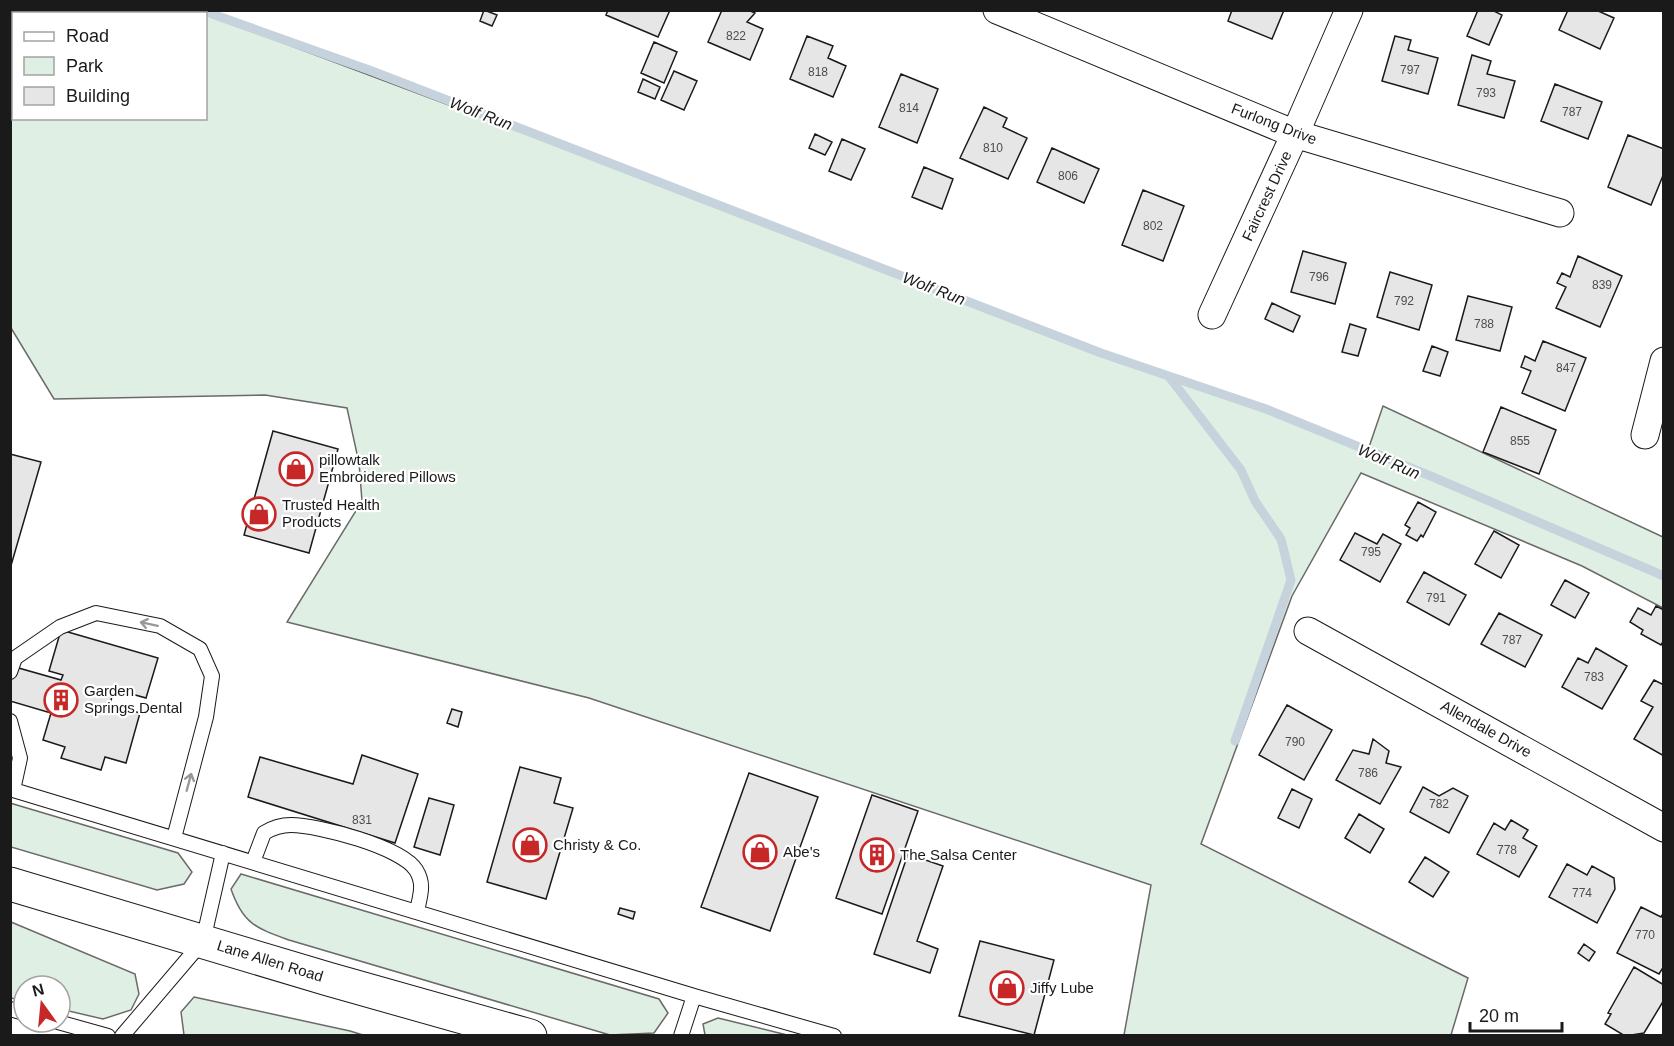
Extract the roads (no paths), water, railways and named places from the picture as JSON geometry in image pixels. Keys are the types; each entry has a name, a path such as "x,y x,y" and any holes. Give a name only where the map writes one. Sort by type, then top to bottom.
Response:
{"main road":[{"name":"Lane Allen Road","path":"10,884 530,1035"}],"street":[{"name":"Furlong Drive","path":"997,10 1295,135 1560,213"},
{"name":"Faircrest Drive","path":"1212,315 1295,135 1348,10"},
{"path":"1652,431 1664,361"},
{"name":"Allendale Drive","path":"1308,631 1664,828"}],"lane":[{"path":"10,672 15,658 60,627 96,613 160,626 200,649 212,676 206,717 174,838"},
{"path":"10,721 20,758 12,789 694,996 834,1035"},
{"path":"253,862 264,833 274,828 290,825 315,828 353,838 397,855 416,869 423,885 417,911"},
{"path":"122,1035 203,941 223,853"},
{"path":"681,1035 694,996"},
{"path":"72,1026 108,1035"}],"waterway":[{"name":"Wolf Run","path":"201,10 207,12"},
{"name":"Wolf Run","path":"207,12 372,71 1101,353 1266,409 1433,477 1664,576"},
{"path":"1170,378 1241,470 1255,501 1281,539 1291,580 1235,741"}],"place":[{"name":"pillowtalk Embroidered Pillows","path":"296,469"},
{"name":"Trusted Health Products","path":"259,514"},
{"name":"Garden Springs Dental","path":"61,700"},
{"name":"Christy & Co.","path":"530,845"},
{"name":"Abe's","path":"760,852"},
{"name":"The Salsa Center","path":"877,855"},
{"name":"Jiffy Lube","path":"1007,988"}]}
